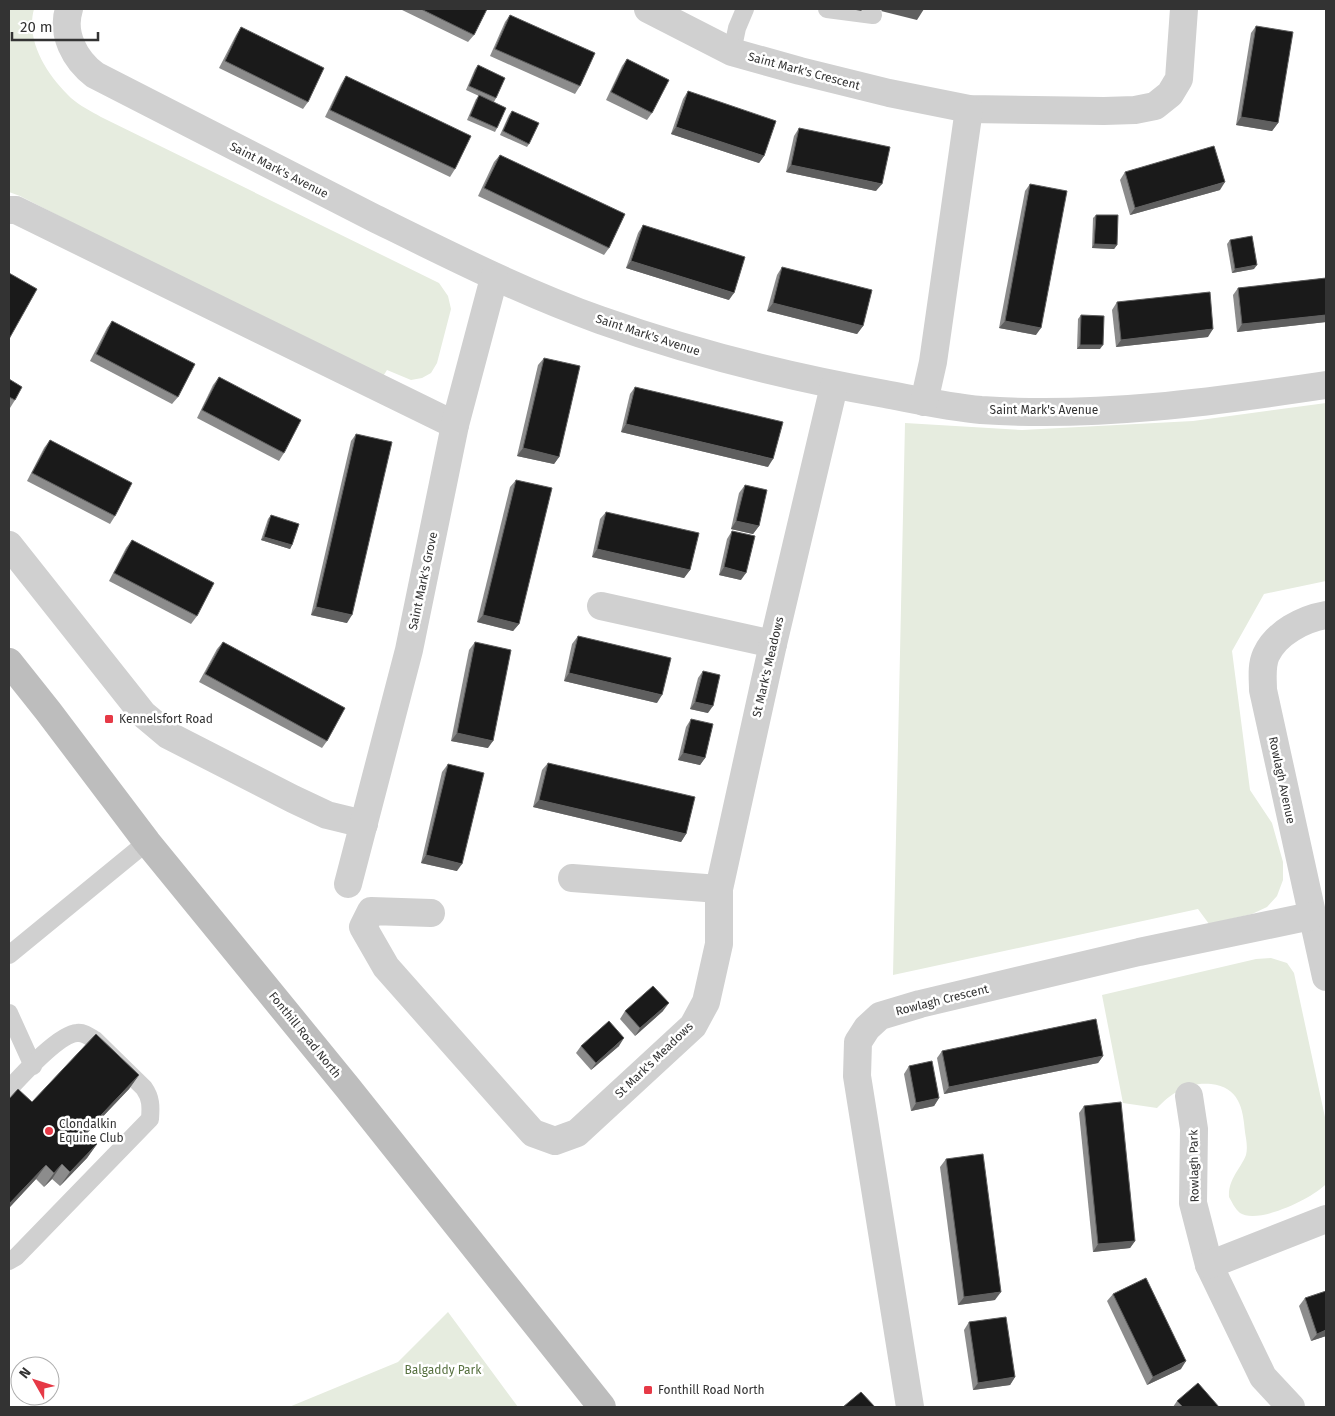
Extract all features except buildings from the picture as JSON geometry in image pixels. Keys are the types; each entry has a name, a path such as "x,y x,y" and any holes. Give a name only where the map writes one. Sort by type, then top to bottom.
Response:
{"main road":[{"name":"Fonthill Road North","path":"9,662 147,842 348,1088 602,1407"}],"street":[{"name":"Saint Mark's Avenue","path":"69,9 67,16 69,40 85,68 95,75 494,278 598,320 657,339 742,364 834,386 980,410 1063,412 1197,404 1326,385"},
{"name":"Saint Mark's Crescent","path":"648,9 732,52 800,72 969,109 1104,111 1134,110 1155,106 1170,94 1179,79 1184,9"},
{"path":"924,402 934,362 969,109"},
{"path":"9,210 16,210 455,425"},
{"name":"Saint Mark's Grove","path":"348,884 409,650 455,425 494,278"},
{"name":"St Mark's Meadows","path":"431,913 371,911 363,927 386,967 533,1132 555,1141 577,1133 693,1026 706,1002 719,944 719,889 773,644 834,386"},
{"path":"9,545 143,714 168,735 327,815 364,824"},
{"path":"601,606 773,644"},
{"name":"Rowlagh Avenue","path":"1326,615 1314,617 1287,630 1265,656 1263,670 1263,690 1311,916 1326,977"},
{"path":"572,878 719,889"},
{"name":"Rowlagh Crescent","path":"910,1407 857,1076 858,1042 867,1028 880,1016 920,1004 1130,955 1311,916"},
{"name":"Rowlagh Park","path":"1189,1096 1194,1129 1194,1203 1209,1265 1263,1377 1291,1407"},
{"path":"1209,1265 1326,1219"}],"lane":[{"path":"732,52 737,28 745,9"},
{"path":"827,9 873,15"},
{"path":"9,955 147,842"},
{"path":"9,1013 32,1066"},
{"path":"9,1089 64,1037 77,1033 87,1035 150,1096 150,1118 16,1258 9,1261"}],"green space":[{"path":"9,9 34,9 32,21 33,34 40,58 62,89 82,106 439,283 448,296 451,309 437,363 431,373 422,378 411,380 387,370 380,381 9,192"},
{"path":"1326,403 1326,581 1264,594 1232,651 1250,790 1272,823 1283,862 1283,880 1277,896 1267,907 1252,914 1209,924 1198,909 893,975 905,423 1022,430 1193,421"},
{"path":"1271,958 1287,963 1294,973 1326,1122 1326,1184 1310,1196 1285,1208 1259,1216 1248,1216 1238,1211 1229,1197 1232,1180 1247,1152 1243,1115 1238,1100 1228,1089 1211,1084 1202,1084 1187,1087 1174,1093 1157,1108 1123,1103 1102,995 1256,959"},
{"name":"Balgaddy Park","path":"448,1312 518,1407 289,1407 398,1362"}],"place":[{"name":"Kennelsfort Road","path":"109,719"},
{"name":"Clondalkin Equine Club","path":"49,1131"},
{"name":"Fonthill Road North","path":"648,1390"}]}
